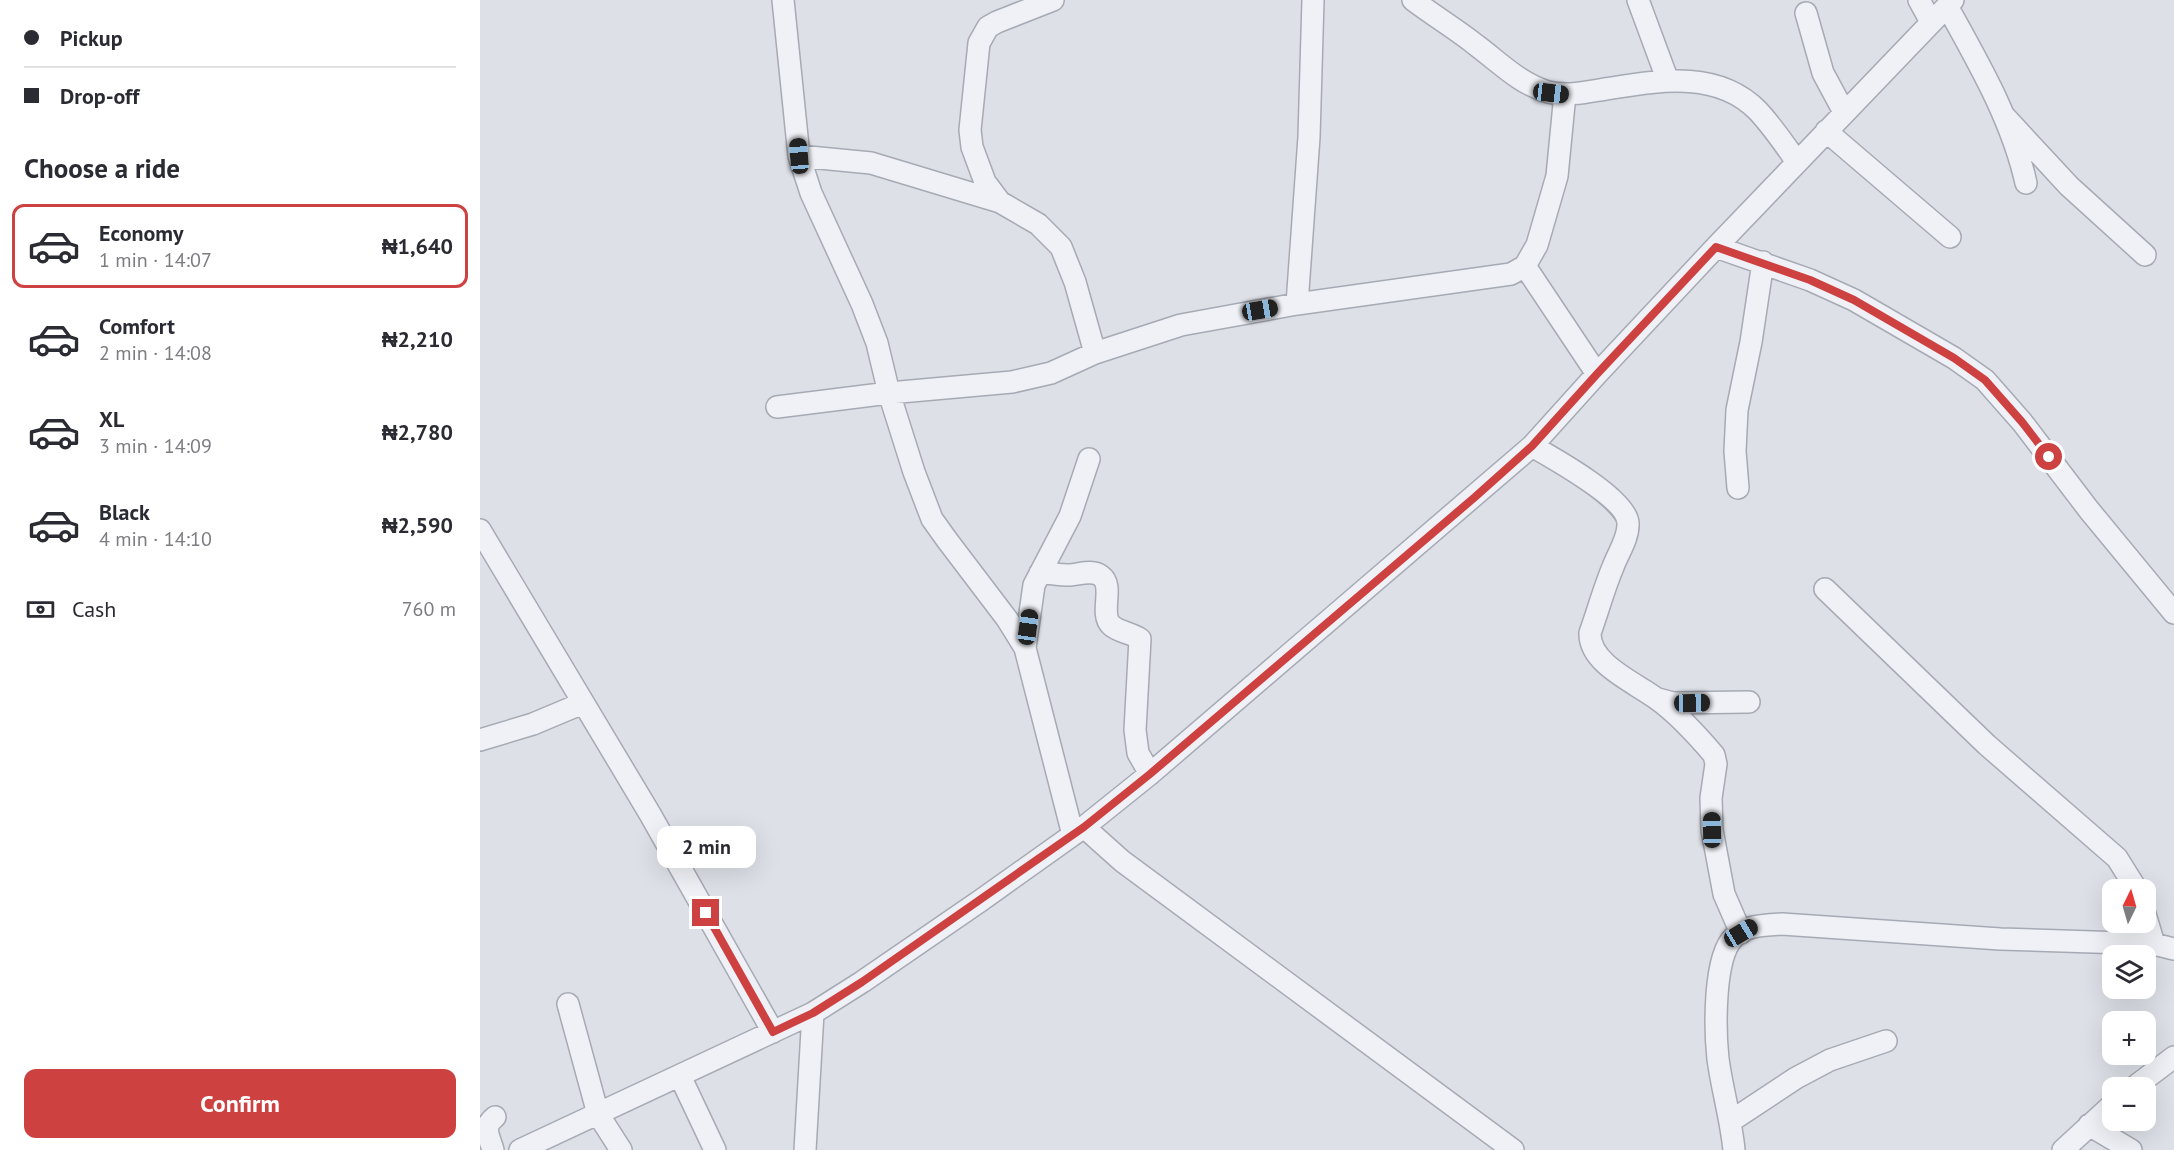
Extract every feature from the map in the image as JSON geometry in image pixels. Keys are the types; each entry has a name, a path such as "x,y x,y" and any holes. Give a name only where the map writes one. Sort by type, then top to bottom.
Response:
{"street":[{"path":"783,0 799,156 811,193 862,304 877,343 889,393 914,472 932,519 1007,619 1025,648 1078,831 1122,861 1513,1150"},
{"path":"1000,202 985,182 972,147 970,130 979,44 988,27 997,21 1053,0"},
{"path":"1297,304 1309,137 1313,0"},
{"path":"1413,0 1474,43 1517,78 1534,87 1565,94 1668,81 1689,80 1721,86 1738,95 1757,110 1773,127 1797,162"},
{"path":"1638,0 1668,81"},
{"path":"1919,0 1931,22"},
{"path":"520,1150 813,1013 862,982 1078,831 1150,774 1532,446 1716,247 1950,3 2005,117 2026,183"},
{"path":"1806,13 1823,73 1844,112"},
{"path":"777,407 889,393 1012,382 1051,373 1095,353 1181,325 1297,304 1511,274 1525,266 1537,245 1557,176 1565,94"},
{"path":"2005,117 2069,186 2145,255"},
{"path":"1826,131 1950,237"},
{"path":"799,156 871,163 1000,202 1038,224 1061,247 1075,282 1095,353"},
{"path":"1716,247 1810,280 1854,300 1954,358 1985,380 2022,422 2089,510 2174,613"},
{"path":"1738,488 1735,451 1737,410 1751,342 1763,262"},
{"path":"1525,266 1597,374"},
{"path":"1532,446 1569,467 1607,495 1621,507 1629,521 1628,532 1612,567 1590,633 1590,641 1608,666 1658,699 1714,755 1716,764 1711,798 1712,830 1724,894 1741,933"},
{"path":"1025,648 1034,585 1070,516 1089,459"},
{"path":"480,530 650,814 773,1032"},
{"path":"1040,573 1070,575 1095,572 1102,576 1106,584 1108,621 1113,627 1140,639 1135,730 1138,753 1150,774"},
{"path":"1825,589 1987,745 2117,858 2130,879"},
{"path":"1658,699 1673,703 1749,702"},
{"path":"480,740 533,724 584,703"},
{"path":"1734,1150 1731,1121 1718,1059 1716,994 1723,958 1733,938 1753,926 1782,924 2000,939 2164,947"},
{"path":"2156,933 2164,947"},
{"path":"568,1004 598,1114 621,1150"},
{"path":"804,1150 813,1013"},
{"path":"1731,1121 1796,1078 1830,1060 1886,1041"},
{"path":"2146,1077 2174,1057"},
{"path":"680,1076 715,1150"},
{"path":"2063,1150 2102,1114"},
{"path":"493,1150 486,1128 495,1117"},
{"path":"2090,1125 2131,1150"}],"route":[{"path":"706,913 773,1032 813,1013 862,982 980,902 1084,827 1150,774 1475,497 1532,446 1716,247 1810,280 1854,300 1954,358 1985,380 2049,457"}]}
